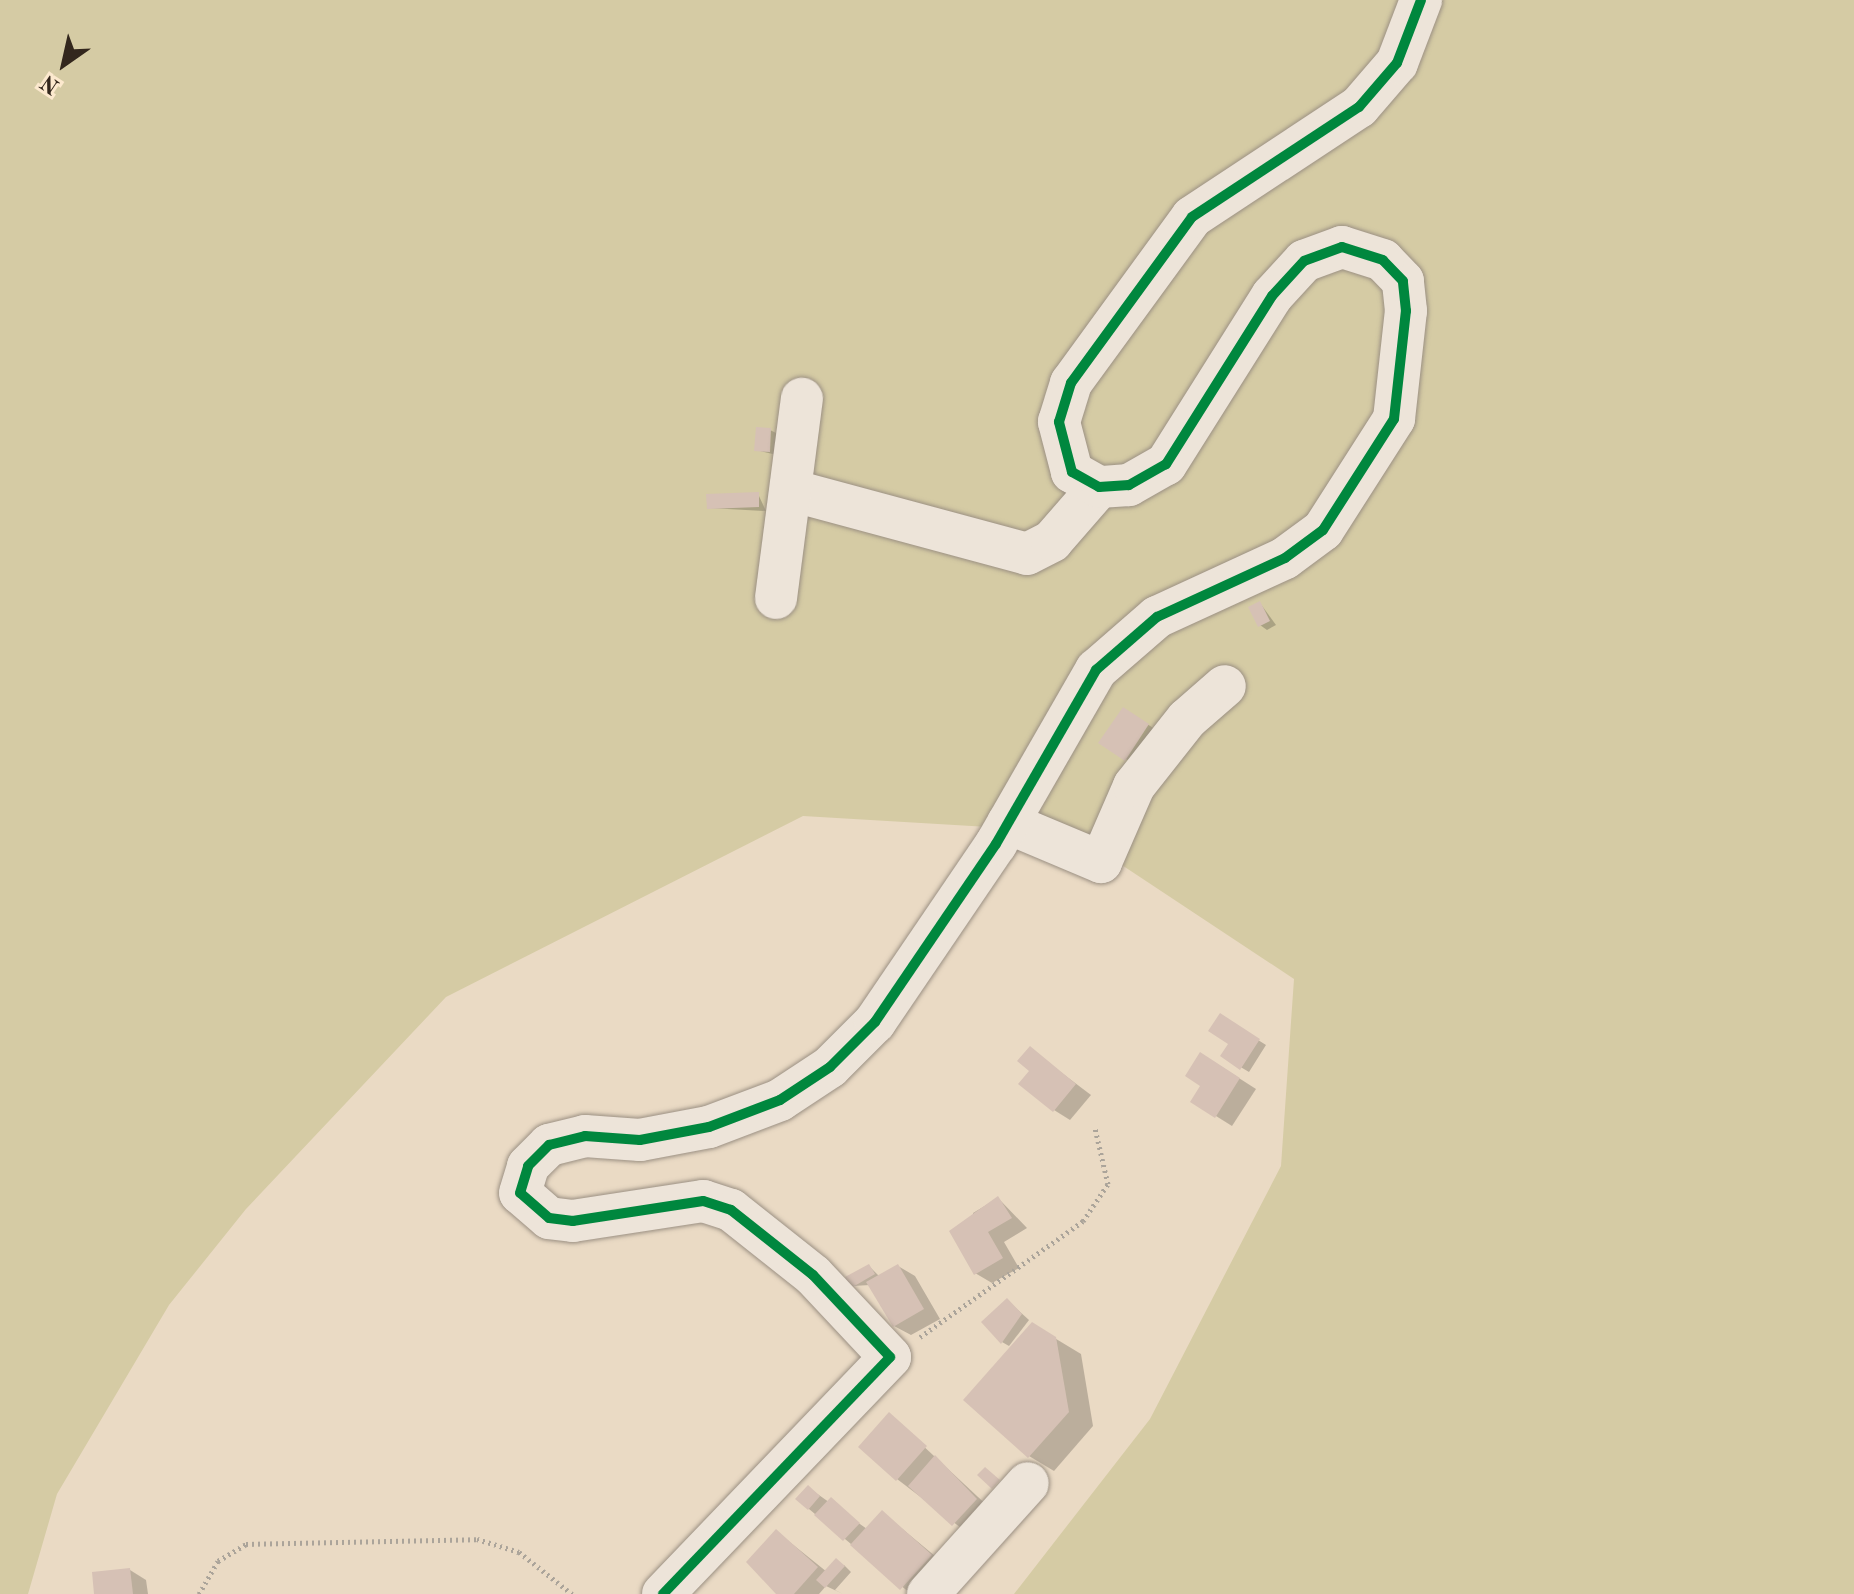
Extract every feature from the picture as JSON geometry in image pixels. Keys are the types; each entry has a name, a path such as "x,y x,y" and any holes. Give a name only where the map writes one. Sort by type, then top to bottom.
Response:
{"street":[{"path":"663,1594 890,1357 813,1275 731,1210 703,1201 573,1221 530,1209 520,1193 528,1166 549,1145 709,1127 780,1100 830,1067 875,1022 1008,823 1096,670 1130,637 1285,558 1323,530 1394,419 1403,281 1383,260 1342,247 1304,261 1272,296 1166,464 1129,485 1099,487 1072,472 1061,449 1059,422 1071,383 1192,217 1359,107 1397,63 1421,0"},
{"path":"776,598 794,491 802,399"},
{"path":"794,491 1027,554 1052,541 1099,487"},
{"path":"1008,823 1101,862 1134,786 1187,719 1225,686"},
{"path":"928,1594 1028,1483"}],"path":[{"path":"890,1357 1083,1221 1108,1184 1095,1128"},
{"path":"199,1594 218,1561 246,1544 477,1539 519,1552 572,1594"}],"shaded area":[{"path":"0,0 1854,0 1854,1594 1014,1594 1150,1419 1281,1166 1294,979 1072,832 803,816 446,997 246,1209 169,1305 57,1494 28,1594 0,1594"}],"building":[{"path":"756,427 771,428 770,452 754,451"},
{"path":"759,492 759,507 707,509 706,494"},
{"path":"1260,601 1270,621 1258,627 1248,607"},
{"path":"1123,707 1149,724 1125,761 1098,743"},
{"path":"1220,1013 1260,1039 1240,1070 1220,1056 1228,1044 1208,1031"},
{"path":"1030,1046 1076,1084 1053,1112 1018,1084 1029,1071 1017,1061"},
{"path":"1200,1052 1240,1078 1215,1118 1190,1102 1200,1086 1185,1076"},
{"path":"998,1196 1012,1218 988,1232 1003,1258 974,1275 949,1231"},
{"path":"869,1264 875,1274 851,1288 845,1277"},
{"path":"898,1264 924,1309 893,1327 866,1282"},
{"path":"1007,1298 1022,1314 1001,1344 981,1322"},
{"path":"1032,1322 1056,1337 1069,1412 1028,1458 963,1400"},
{"path":"889,1412 927,1446 896,1481 858,1447"},
{"path":"935,1455 977,1499 952,1526 908,1486"},
{"path":"985,1467 1000,1480 992,1489 977,1475"},
{"path":"808,1485 820,1496 808,1510 795,1499"},
{"path":"831,1497 860,1523 843,1541 814,1515"},
{"path":"882,1510 932,1555 900,1590 850,1545"},
{"path":"776,1529 818,1567 794,1594 776,1594 746,1562"},
{"path":"836,1558 845,1566 825,1588 816,1580"},
{"path":"130,1568 133,1594 94,1594 92,1572"}],"cycle path":[{"path":"663,1594 890,1357 813,1275 731,1210 703,1201 573,1221 549,1218 520,1193 528,1166 549,1145 585,1136 640,1140 709,1127 780,1100 830,1067 875,1022 996,844 1096,670 1157,617 1285,558 1323,530 1394,419 1406,311 1403,281 1383,260 1342,247 1304,261 1272,296 1166,464 1129,485 1099,487 1072,472 1059,422 1071,383 1192,217 1359,107 1397,63 1421,0"}]}
